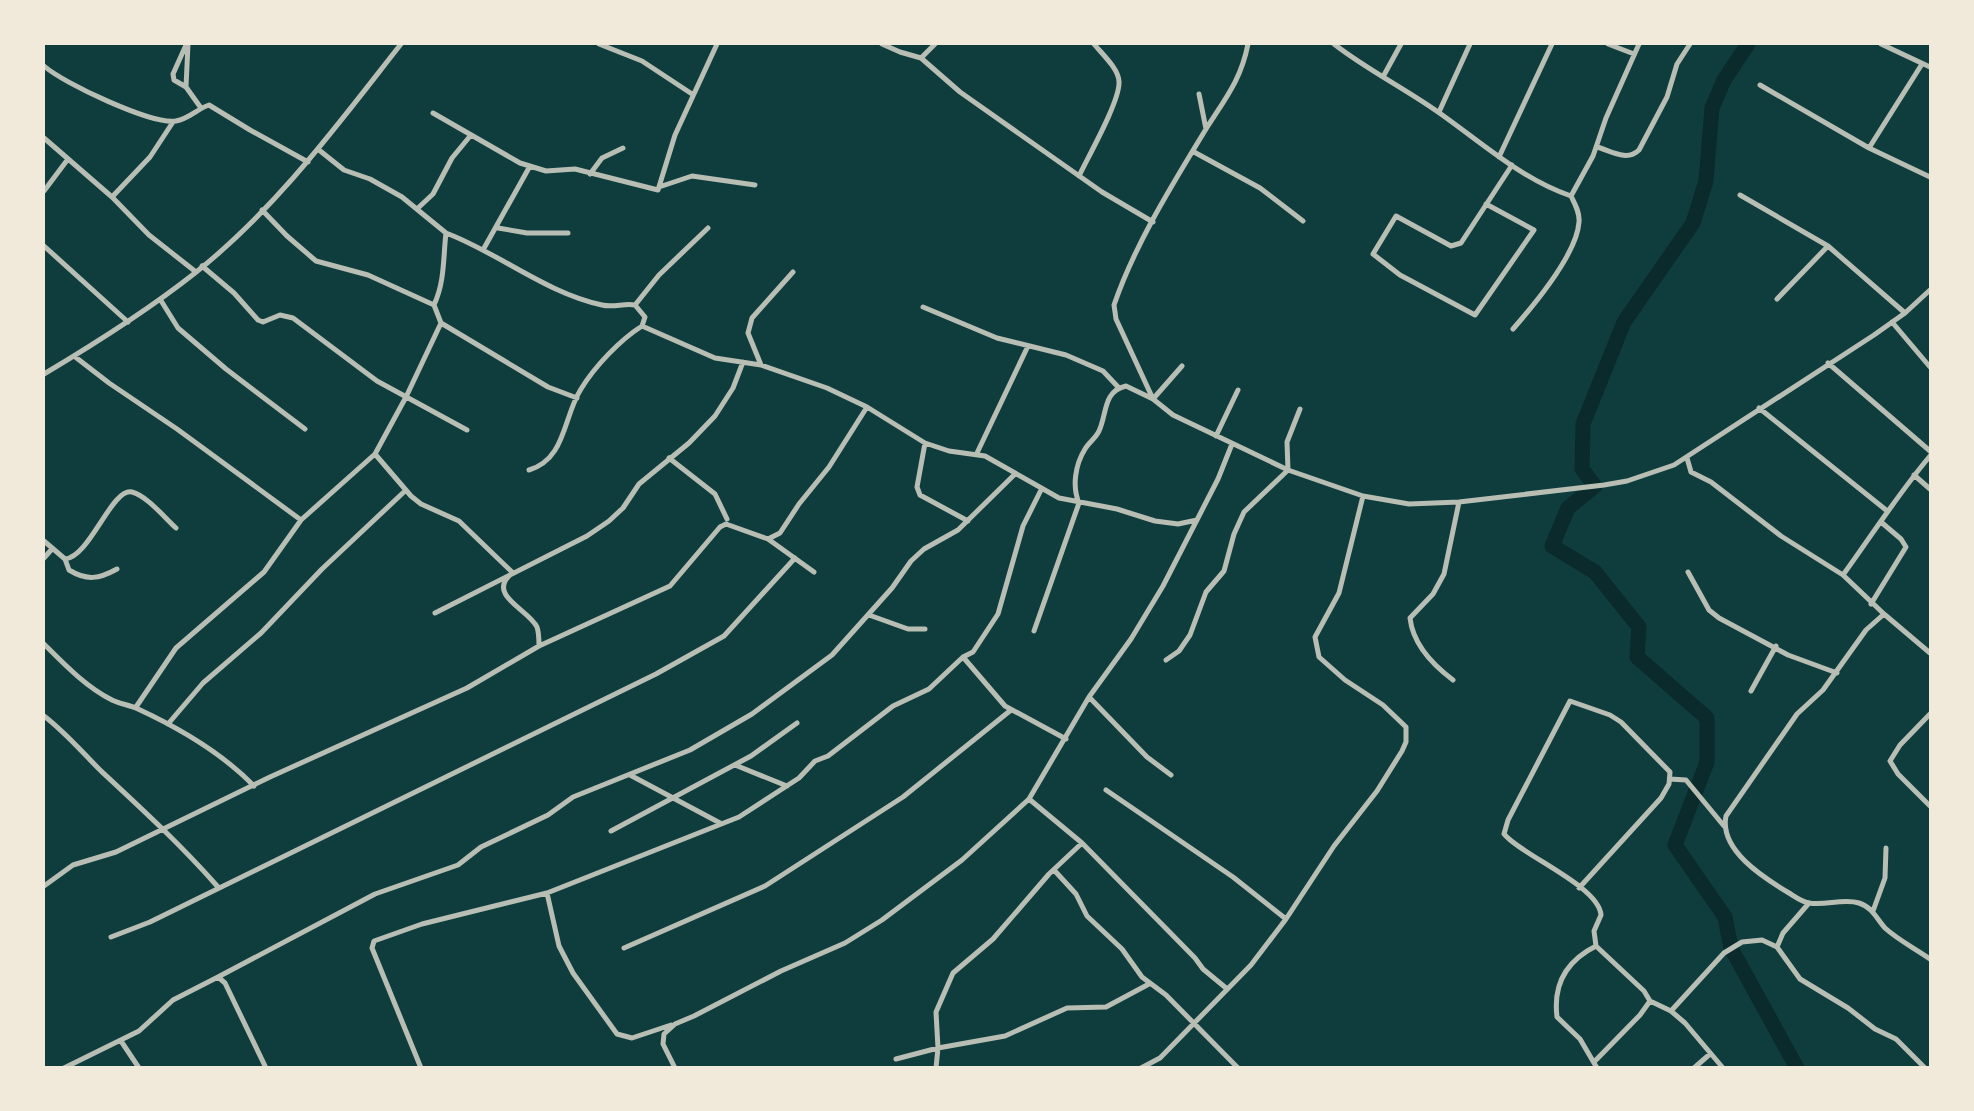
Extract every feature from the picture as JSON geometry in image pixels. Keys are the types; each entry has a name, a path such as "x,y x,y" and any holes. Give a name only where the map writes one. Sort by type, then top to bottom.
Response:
{"street":[{"path":"187,44 173,74 174,80 186,87 201,108"},
{"path":"186,87 187,44"},
{"path":"44,374 128,322 196,272 262,210 319,150 401,44"},
{"path":"599,44 642,61 692,94"},
{"path":"659,187 675,135 717,44"},
{"path":"882,44 921,58 960,92 1079,176 1153,222"},
{"path":"921,58 935,44"},
{"path":"1079,176 1105,123 1120,83 1118,75 1094,44"},
{"path":"1153,399 1116,319 1114,305 1153,222 1206,129 1232,91 1245,61 1248,44"},
{"path":"1334,44 1439,112 1499,157 1539,182 1571,196 1580,219 1578,235 1546,291 1513,329"},
{"path":"1384,75 1401,44"},
{"path":"1439,112 1470,44"},
{"path":"1499,157 1552,44"},
{"path":"1608,44 1634,54"},
{"path":"1571,196 1597,147 1606,118 1639,44"},
{"path":"1597,147 1626,157 1634,155 1639,150 1664,105 1677,64 1690,44"},
{"path":"1881,44 1930,68"},
{"path":"1869,148 1922,64"},
{"path":"44,66 62,79 102,99 133,111 173,122"},
{"path":"1760,85 1869,148 1930,177"},
{"path":"1198,93 1206,129"},
{"path":"112,196 150,158 173,122 209,105 308,162"},
{"path":"433,114 520,163 546,171 575,169 658,190 659,187 692,176 755,185"},
{"path":"418,208 433,194 452,158 471,135"},
{"path":"44,138 112,196 149,235 196,272"},
{"path":"590,174 602,158 623,148"},
{"path":"319,150 344,170 370,178 418,208 446,233 564,293 605,306 625,303 635,305 645,317 642,326 596,369 576,398 556,451 540,467 529,470"},
{"path":"1194,152 1260,188 1303,221"},
{"path":"44,191 68,159"},
{"path":"1486,204 1534,230 1475,315 1400,275 1373,254 1396,216 1451,246 1461,243 1486,204 1512,165"},
{"path":"483,250 498,228 530,166"},
{"path":"1492,195 1497,208"},
{"path":"1740,195 1828,246 1905,313"},
{"path":"262,210 316,261 368,275 434,305 441,323 548,387 576,398"},
{"path":"498,228 527,233 568,233"},
{"path":"635,305 659,275 708,228"},
{"path":"434,305 440,292 444,269 446,233"},
{"path":"44,246 128,322"},
{"path":"1778,299 1828,246"},
{"path":"202,266 234,293 258,320 263,322 280,315 292,318 377,381 467,430"},
{"path":"761,365 748,333 752,318 793,272"},
{"path":"1034,631 1079,503 1074,493 1077,470 1085,449 1098,432 1106,405 1119,388 1133,387 1173,415 1288,470 1363,496 1409,504 1459,502 1591,488 1627,481 1688,458 1759,408 1905,313 1930,290"},
{"path":"160,299 178,328 226,369 305,429"},
{"path":"923,308 997,338 1066,355 1102,371 1119,388"},
{"path":"1892,322 1930,367"},
{"path":"136,708 176,648 264,572 301,520 375,454 406,397 441,323"},
{"path":"642,326 714,358 761,365 827,388 867,407 925,443 949,451 977,453 1004,465 1041,490 1079,503 1101,505 1155,521 1178,524 1198,519"},
{"path":"977,453 1028,346"},
{"path":"74,356 301,520"},
{"path":"435,613 586,536 609,521 623,508 639,484 689,443 715,416 733,388 743,362"},
{"path":"1828,363 1930,451"},
{"path":"1153,399 1182,366"},
{"path":"1216,436 1238,390"},
{"path":"768,539 780,533 799,504 829,467 867,407"},
{"path":"1759,408 1886,510"},
{"path":"1166,660 1179,651 1190,635 1206,592 1224,571 1234,534 1244,512 1288,470 1287,442 1300,409"},
{"path":"925,443 917,488 920,495 968,521"},
{"path":"547,892 564,955 578,981 617,1034 632,1038 694,1016 780,971 845,943 882,920 962,860 1029,799 1089,696 1148,612 1198,519 1232,444"},
{"path":"375,454 421,504 459,521 513,573"},
{"path":"1843,575 1881,522 1886,510 1930,456"},
{"path":"669,458 715,494 727,519"},
{"path":"1688,458 1691,472 1706,479 1781,536 1843,575 1871,603 1930,653"},
{"path":"64,1068 139,1031 173,1000 375,894 458,865 481,847 548,816 573,797 690,750 752,714 832,655 869,615 911,561 924,549 958,530 1015,474"},
{"path":"1914,475 1930,489"},
{"path":"168,724 203,683 261,633 322,569 406,490"},
{"path":"421,1068 372,948 374,940 422,924 547,892 739,817 787,786 815,761 828,756 893,706 929,689 963,657 973,652 998,614 1023,526 1041,490"},
{"path":"65,559 72,558 81,550 125,492 139,495 176,528"},
{"path":"1141,1068 1160,1058 1251,965 1286,919 1334,846 1377,791 1406,742 1406,727 1397,718 1364,690 1345,680 1319,657 1315,637 1339,593 1363,496"},
{"path":"1453,680 1435,666 1420,647 1410,618 1433,594 1444,574 1459,502"},
{"path":"1871,603 1906,547 1901,539 1881,522"},
{"path":"44,886 73,865 116,852 467,688 539,646 670,586 720,527 726,524 768,539 814,572"},
{"path":"44,541 65,559 69,570 86,579 106,575 117,569"},
{"path":"44,558 52,549"},
{"path":"111,937 150,922 656,674 724,636 795,558"},
{"path":"1688,572 1709,610 1719,618 1776,646 1788,655 1837,674"},
{"path":"513,573 503,586 504,594 536,625 539,646"},
{"path":"1724,826 1726,816 1797,714 1837,674 1866,630 1884,614"},
{"path":"869,615 908,629 925,629"},
{"path":"44,644 93,688 114,701 136,708 168,724 223,758 254,786"},
{"path":"1751,691 1776,646"},
{"path":"963,657 1005,706 1066,739"},
{"path":"1089,696 1147,757 1171,775"},
{"path":"1579,888 1661,798 1670,779 1670,772 1664,763 1621,722 1610,715 1570,702 1508,820 1504,834 1579,888 1600,910 1594,931 1596,946 1637,984 1650,1001 1671,1011 1723,1068"},
{"path":"624,948 765,886 903,797 1011,710"},
{"path":"1930,714 1900,745 1890,761 1898,774 1930,806"},
{"path":"44,716 71,738 98,768 164,828 218,887"},
{"path":"611,831 735,765 797,723"},
{"path":"735,765 787,786"},
{"path":"630,775 720,824"},
{"path":"1670,779 1686,780 1724,826 1733,844 1755,871 1809,903 1836,901 1860,903 1873,911 1886,928 1930,959"},
{"path":"1106,790 1233,877 1286,919"},
{"path":"1029,799 1082,843 1130,890 1146,911 1195,958 1203,969 1226,988"},
{"path":"936,1068 938,1048 936,1012 953,974 993,939 1053,870 1082,843"},
{"path":"1873,911 1885,878 1886,848"},
{"path":"1053,870 1077,894 1087,916 1122,949 1149,984 1166,995 1238,1068"},
{"path":"1777,947 1783,933 1809,903"},
{"path":"1671,1011 1715,961 1731,948 1754,939 1777,947 1800,979 1848,1008 1875,1029 1896,1040 1925,1067"},
{"path":"1596,946 1586,951 1572,966 1562,978 1555,993 1557,1017 1580,1039 1595,1065 1650,1001"},
{"path":"218,977 225,983 266,1068"},
{"path":"896,1059 938,1048 1005,1036 1067,1008 1084,1010 1106,1007 1149,984"},
{"path":"675,1024 664,1034 663,1044 675,1068"},
{"path":"121,1041 139,1068"},
{"path":"1694,1068 1710,1054"}],"waterway":[{"path":"1748,44 1724,80 1712,108 1706,181 1693,223 1624,322 1583,424 1582,469 1595,486 1568,508 1552,546 1595,572 1639,627 1637,657 1707,718 1707,762 1675,845 1725,917 1731,948 1797,1068"}]}
